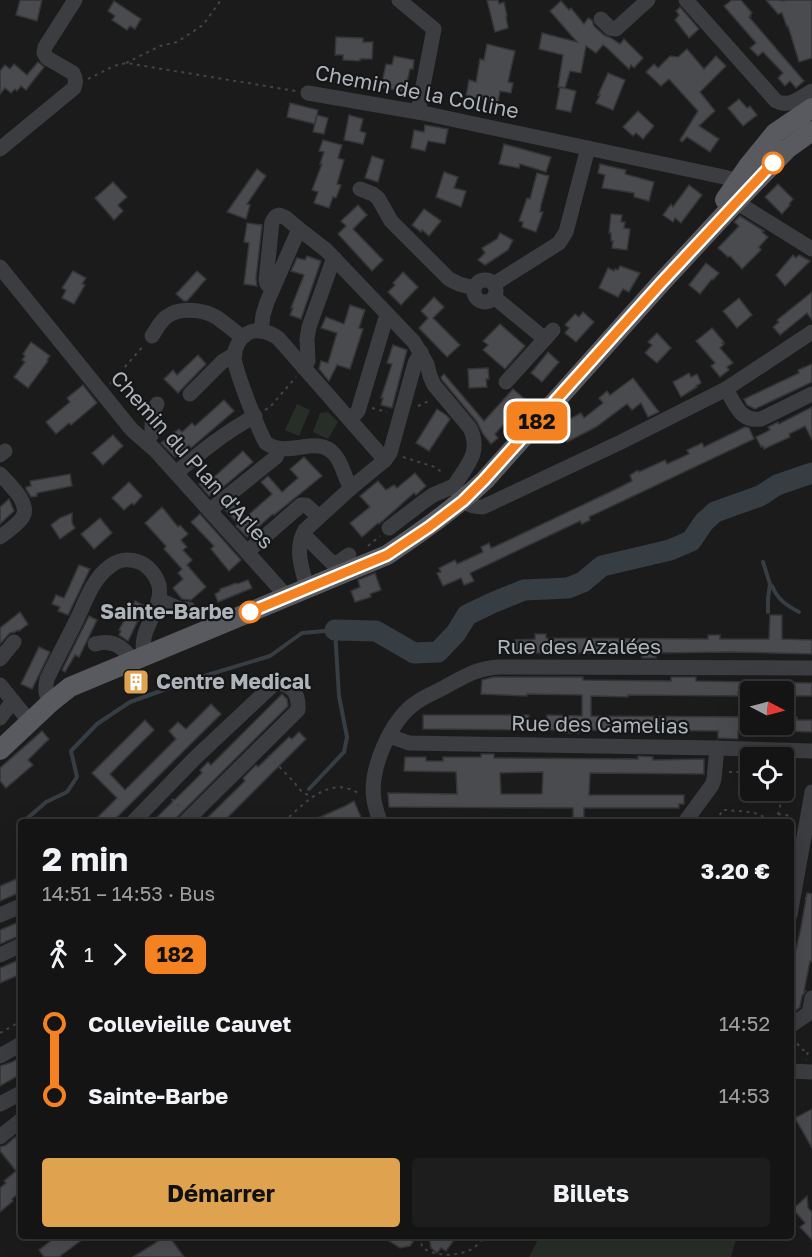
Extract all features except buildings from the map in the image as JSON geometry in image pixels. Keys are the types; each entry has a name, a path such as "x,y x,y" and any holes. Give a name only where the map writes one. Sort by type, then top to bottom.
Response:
{"main road":[{"path":"738,192 775,133 812,108"},
{"path":"0,750 70,687 387,555 429,527 458,493 484,480 661,283 738,192 787,148 812,131"}],"street":[{"path":"0,149 74,88 75,81 72,73 47,58 44,53 45,47 75,0"},
{"path":"399,0 434,29 418,112"},
{"path":"601,19 609,28 616,29 648,0"},
{"path":"686,0 776,101 782,104 791,103 812,92"},
{"name":"Chemin de la Colline","path":"308,93 418,112 588,148 738,192"},
{"path":"494,290 563,238 588,148"},
{"path":"360,189 378,198 391,221 449,279 474,288 478,282 488,280 494,290 549,335 506,382"},
{"path":"738,192 812,249"},
{"path":"272,289 266,280 273,219 276,216 283,216 326,250 414,342 427,364 434,385 470,428 474,435 475,449 458,493"},
{"path":"261,331 263,315 272,289 299,230"},
{"path":"304,368 308,361 309,327 335,259"},
{"name":"Chemin du Plan d'Arles","path":"0,267 132,430 176,472 281,590 284,598"},
{"path":"152,336 164,318 175,312 187,310 215,316 242,337"},
{"path":"350,420 358,411 388,316"},
{"path":"351,488 339,460 328,448 312,445 279,449 271,446 263,438 234,358 235,348 242,337 250,332 271,332 350,420 387,456"},
{"path":"389,528 433,495 458,493 474,507 483,507 621,442 726,389 812,332"},
{"path":"307,588 299,553 301,537 319,517 387,456 415,363 421,352"},
{"path":"190,394 222,362 235,354"},
{"path":"726,389 743,416 754,420 812,394"},
{"path":"146,442 152,434 152,414 157,404"},
{"path":"176,472 213,441 255,416"},
{"path":"210,510 276,456 279,449"},
{"path":"0,474 25,506 22,518 0,537"},
{"path":"247,552 301,505 306,505 319,517"},
{"path":"303,534 332,563 339,562 349,555"},
{"path":"50,703 46,696 47,679 99,575 110,565 121,560 141,563 154,575 159,586 159,600 138,658 113,642 95,644"},
{"path":"159,600 180,609 189,609"},
{"path":"0,659 14,642"},
{"name":"Rue des Azalées","path":"379,819 374,799 377,765 397,723 416,703 476,670 512,667 812,668"},
{"path":"136,819 275,683 285,684 294,691 299,700 298,710 189,819"},
{"path":"0,685 30,722"},
{"path":"0,718 13,701"},
{"name":"Rue des Camelias","path":"389,736 409,743 812,751"},
{"path":"687,819 712,785 717,748"},
{"path":"794,893 812,792"},
{"path":"0,915 18,907"},
{"path":"0,954 18,946"},
{"path":"794,1023 809,1013 812,998"},
{"path":"0,1056 18,1046"},
{"path":"794,1071 812,1072"},
{"path":"0,1104 18,1095"},
{"path":"0,1137 18,1123"}],"path":[{"path":"75,81 87,80 160,46 177,42 203,25 221,0"},
{"name":"Chemin de la Colline","path":"126,63 308,93"},
{"path":"102,393 152,336"},
{"path":"255,416 270,407 304,368"},
{"path":"387,456 435,466 442,471 458,493"},
{"path":"365,548 389,528"},
{"path":"261,747 302,792 313,797"},
{"path":"715,772 740,772"},
{"path":"287,819 324,790 344,788 374,799"},
{"path":"164,790 187,819"},
{"path":"777,819 781,801"},
{"path":"718,819 722,810 759,814 767,819"},
{"path":"778,814 791,816"},
{"path":"0,1033 18,1023"},
{"path":"794,1040 803,1050 808,1051 807,1057"},
{"path":"421,1239 422,1247 428,1252 442,1256 456,1256 471,1250 483,1239"}],"shaded area":[{"path":"297,404 310,410 299,436 285,430"},
{"path":"328,412 338,422 328,439 313,432 320,413"},
{"path":"538,1239 736,1239 731,1257 529,1257"}],"waterway":[{"path":"335,630 376,631 414,653 438,652 456,633 467,615 492,603 524,590 568,588 583,582 602,566 670,550 691,541 704,522 715,512 760,496 777,485 812,473"},
{"path":"763,562 770,584 768,612"},
{"path":"772,586 783,602 799,612"},
{"path":"26,819 46,802 67,792 77,777 71,751 97,724 130,702 191,680 270,656 302,633 335,630 339,696 347,737 344,752 309,789"}],"bus line":[{"name":"182","path":"250,612 387,555 463,501 773,163"}],"place":[{"name":"Sainte-Barbe","path":"250,612"},
{"name":"Centre Medical","path":"136,682"}]}
